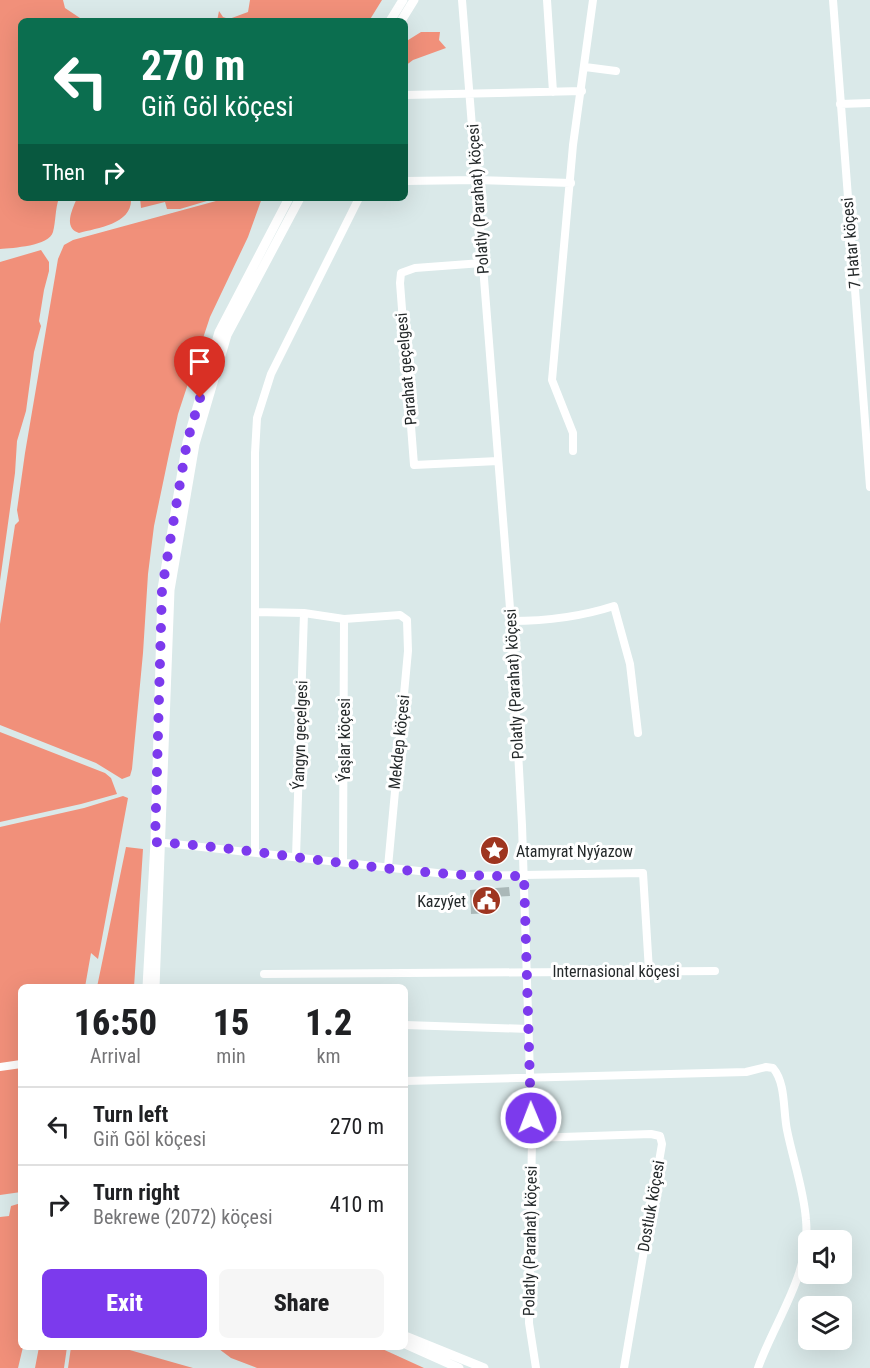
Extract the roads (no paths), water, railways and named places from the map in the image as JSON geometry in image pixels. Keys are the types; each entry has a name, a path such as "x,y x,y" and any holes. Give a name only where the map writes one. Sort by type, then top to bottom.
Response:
{"main road":[{"path":"392,18 403,0"},
{"path":"403,18 414,0"},
{"path":"147,984 159,843 162,589 187,442 219,332 287,201"},
{"path":"155,984 170,590 195,444 227,335 298,201"},
{"path":"408,1337 484,1368"},
{"path":"408,1345 459,1368"}],"street":[{"name":"Polatly (Parahat) köçesi","path":"462,0 511,621 528,971 532,1137 529,1323 536,1368"},
{"path":"547,0 553,92"},
{"path":"573,451 573,433 552,380 573,145 593,0"},
{"name":"7 Hatar köçesi","path":"833,0 840,104 866,378 870,487"},
{"path":"585,67 616,71"},
{"path":"408,95 582,91"},
{"path":"840,104 870,103"},
{"path":"408,181 476,180 571,183"},
{"path":"255,852 255,453 260,405 271,374 358,201"},
{"name":"Parahat geçelgesi","path":"482,263 415,268 401,273 414,465 498,461"},
{"path":"511,621 559,619 596,613 614,606 630,664 638,733"},
{"path":"255,612 304,613 344,619"},
{"name":"Ýangyn geçelgesi","path":"296,857 304,613"},
{"name":"Mekdep köçesi","path":"344,619 400,615 405,617 409,636 387,867"},
{"name":"Ýaşlar köçesi","path":"343,862 344,619"},
{"path":"159,843 464,876 643,873 649,971"},
{"name":"Internasional köçesi","path":"264,974 715,971"},
{"path":"408,1025 529,1029"},
{"path":"0,1067 18,1064"},
{"path":"408,1081 746,1072 766,1067 776,1071 780,1080 789,1139 805,1209 807,1233 800,1271 758,1368"},
{"name":"Dostluk köçesi","path":"532,1137 656,1134 661,1140 624,1368"}],"place":[{"name":"Atamyrat Nyýazow","path":"495,851"},
{"name":"Kazyýet","path":"487,901"}]}
